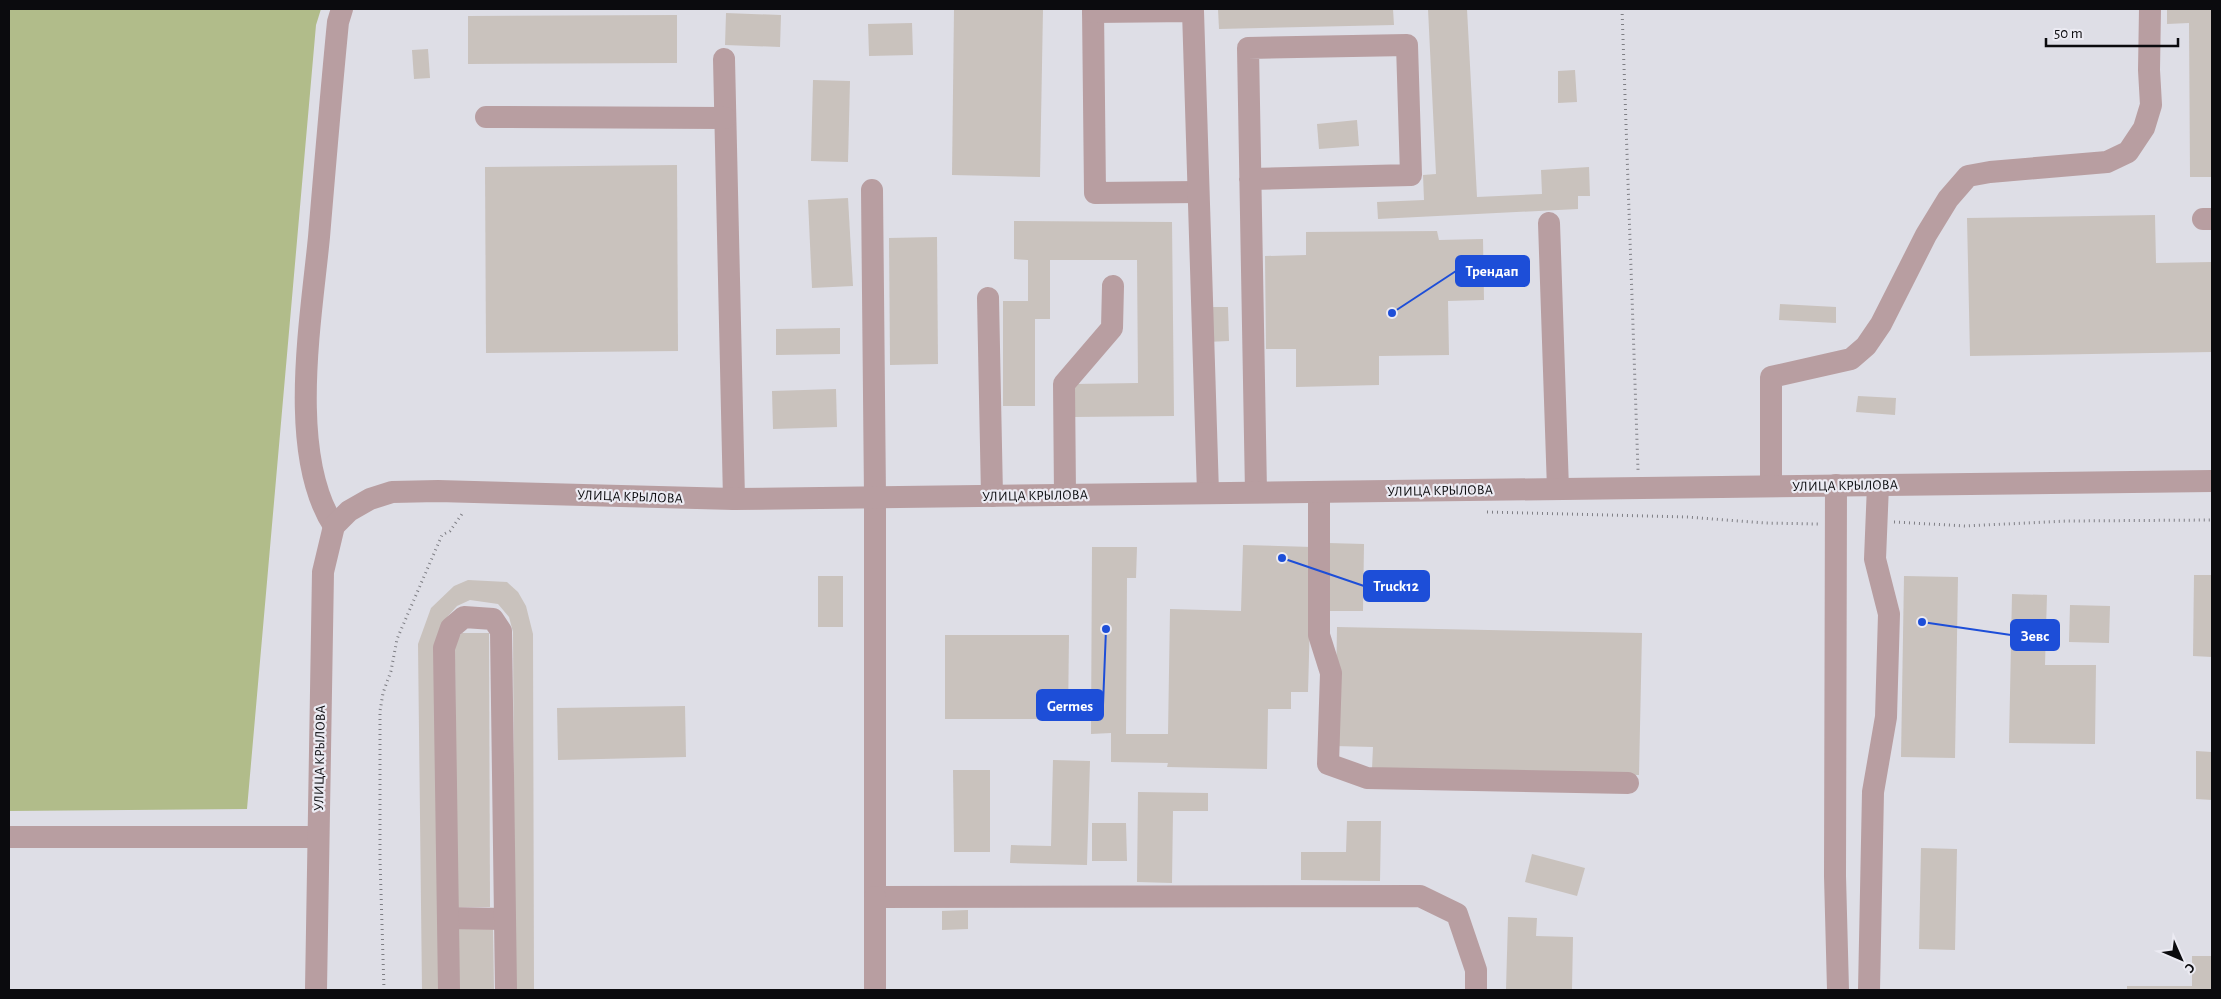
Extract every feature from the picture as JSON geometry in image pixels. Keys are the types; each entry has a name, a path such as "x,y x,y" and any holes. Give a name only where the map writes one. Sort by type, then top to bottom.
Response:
{"street":[{"path":"334,526 320,501 312,472 306,434 307,368 338,22 342,9"},
{"path":"1771,486 1771,377 1851,359 1866,346 1882,324 1926,235 1948,199 1968,176 1990,172 2107,162 2128,152 2144,128 2150,105 2150,9"},
{"path":"1198,192 1095,193 1093,10 1192,11 1208,493"},
{"path":"1250,179 1411,174 1407,45 1248,48 1250,179 1256,492"},
{"path":"724,59 734,499"},
{"path":"486,118 725,118"},
{"path":"872,190 875,497 875,990"},
{"path":"1549,223 1558,489"},
{"path":"1065,495 1064,384 1112,328 1113,286"},
{"path":"988,298 992,496"},
{"name":"УЛИЦА КРЫЛОВА","path":"316,990 317,837 323,572 334,526 349,511 370,499 392,492 478,492 734,499 2212,481"},
{"path":"1836,485 1835,876 1838,990"},
{"path":"1869,990 1873,792 1886,717 1889,614 1875,559 1878,485"},
{"path":"1319,492 1319,635 1331,673 1328,764 1367,778 1628,783"},
{"path":"449,990 444,648 451,628 464,617 493,619 501,631 506,990"},
{"path":"9,837 317,837"},
{"path":"875,897 1420,896 1456,914 1476,970 1476,990"},
{"path":"448,918 504,919"}],"path":[{"path":"1622,9 1639,488"},
{"path":"384,990 380,860 380,711 383,693 391,671 398,639 442,535 450,531 478,492"},
{"path":"1482,512 1687,517 1765,523 1836,524"},
{"path":"1876,521 1966,526 2067,521 2212,520"}],"green space":[{"path":"9,9 321,9 316,25 247,809 9,811"}],"building":[{"path":"954,9 1043,9 1040,177 952,175"},
{"path":"1218,9 1393,9 1394,25 1219,29"},
{"path":"1428,9 1467,9 1477,197 1542,194 1541,170 1589,167 1590,196 1578,196 1578,209 1378,219 1377,202 1424,200 1423,175 1436,174"},
{"path":"2167,9 2212,9 2212,177 2190,177 2189,23 2167,24"},
{"path":"726,13 781,15 780,47 725,45"},
{"path":"677,15 677,63 468,64 468,16"},
{"path":"912,23 913,55 869,56 868,24"},
{"path":"428,49 430,78 414,79 412,50"},
{"path":"1575,70 1577,102 1558,103 1558,71"},
{"path":"813,80 850,81 848,162 811,161"},
{"path":"1357,120 1359,146 1319,149 1317,124"},
{"path":"677,165 678,351 486,353 485,167"},
{"path":"848,198 853,286 812,288 808,200"},
{"path":"2155,215 2156,263 2212,262 2212,352 1970,356 1967,218"},
{"path":"1014,221 1172,222 1174,416 1074,417 1074,384 1138,383 1137,260 1050,260 1050,319 1035,319 1035,406 1003,406 1003,301 1028,301 1028,260 1014,259"},
{"path":"1437,231 1439,240 1483,239 1484,300 1448,301 1449,355 1379,356 1379,385 1296,387 1296,349 1266,349 1265,256 1306,255 1306,232"},
{"path":"937,237 938,364 890,365 889,238"},
{"path":"1780,304 1836,307 1836,323 1779,320"},
{"path":"1206,307 1228,307 1229,341 1206,342"},
{"path":"840,328 840,354 776,355 776,329"},
{"path":"836,389 837,427 773,429 772,391"},
{"path":"1858,396 1896,398 1895,415 1856,412"},
{"path":"1328,543 1364,544 1363,611 1327,611"},
{"path":"1243,545 1312,547 1308,692 1291,692 1291,709 1268,709 1267,769 1167,767 1168,763 1111,762 1111,733 1091,734 1092,547 1137,547 1136,578 1127,578 1126,734 1168,734 1170,609 1241,611"},
{"path":"2194,575 2212,575 2212,657 2193,656"},
{"path":"818,576 843,576 843,627 818,627"},
{"path":"1904,576 1958,577 1955,758 1901,757"},
{"path":"468,580 507,582 518,592 526,606 533,634 534,990 515,990 513,632 509,617 498,604 470,600 457,606 448,616 435,645 440,990 422,990 418,644 431,608 454,586"},
{"path":"2012,594 2047,595 2045,665 2096,665 2095,744 2009,743"},
{"path":"2070,605 2110,606 2109,643 2069,642"},
{"path":"1337,627 1642,633 1639,775 1372,769 1373,747 1335,746"},
{"path":"462,633 489,633 490,907 456,907 455,641"},
{"path":"945,635 1069,635 1068,719 945,719"},
{"path":"685,706 686,757 558,760 557,708"},
{"path":"2196,751 2212,752 2212,800 2196,799"},
{"path":"1053,760 1090,761 1087,865 1010,863 1011,845 1051,846"},
{"path":"953,770 990,770 990,852 954,852"},
{"path":"1138,792 1208,793 1208,811 1173,811 1172,883 1137,882"},
{"path":"1347,821 1381,821 1380,881 1301,880 1301,852 1346,852"},
{"path":"1092,823 1126,823 1127,861 1092,861"},
{"path":"1921,848 1957,849 1955,950 1919,949"},
{"path":"1532,854 1585,868 1577,896 1525,882"},
{"path":"968,910 968,929 942,930 942,911"},
{"path":"1508,917 1537,918 1536,936 1573,937 1572,990 1506,990"},
{"path":"493,927 494,990 459,990 457,928"},
{"path":"2192,956 2212,956 2212,990 2127,990 2127,986 2192,986"}],"place":[{"name":"Трендап","path":"1392,313"},
{"name":"Truck12","path":"1282,558"},
{"name":"Зевс","path":"1922,622"},
{"name":"Germes","path":"1106,629"}]}
